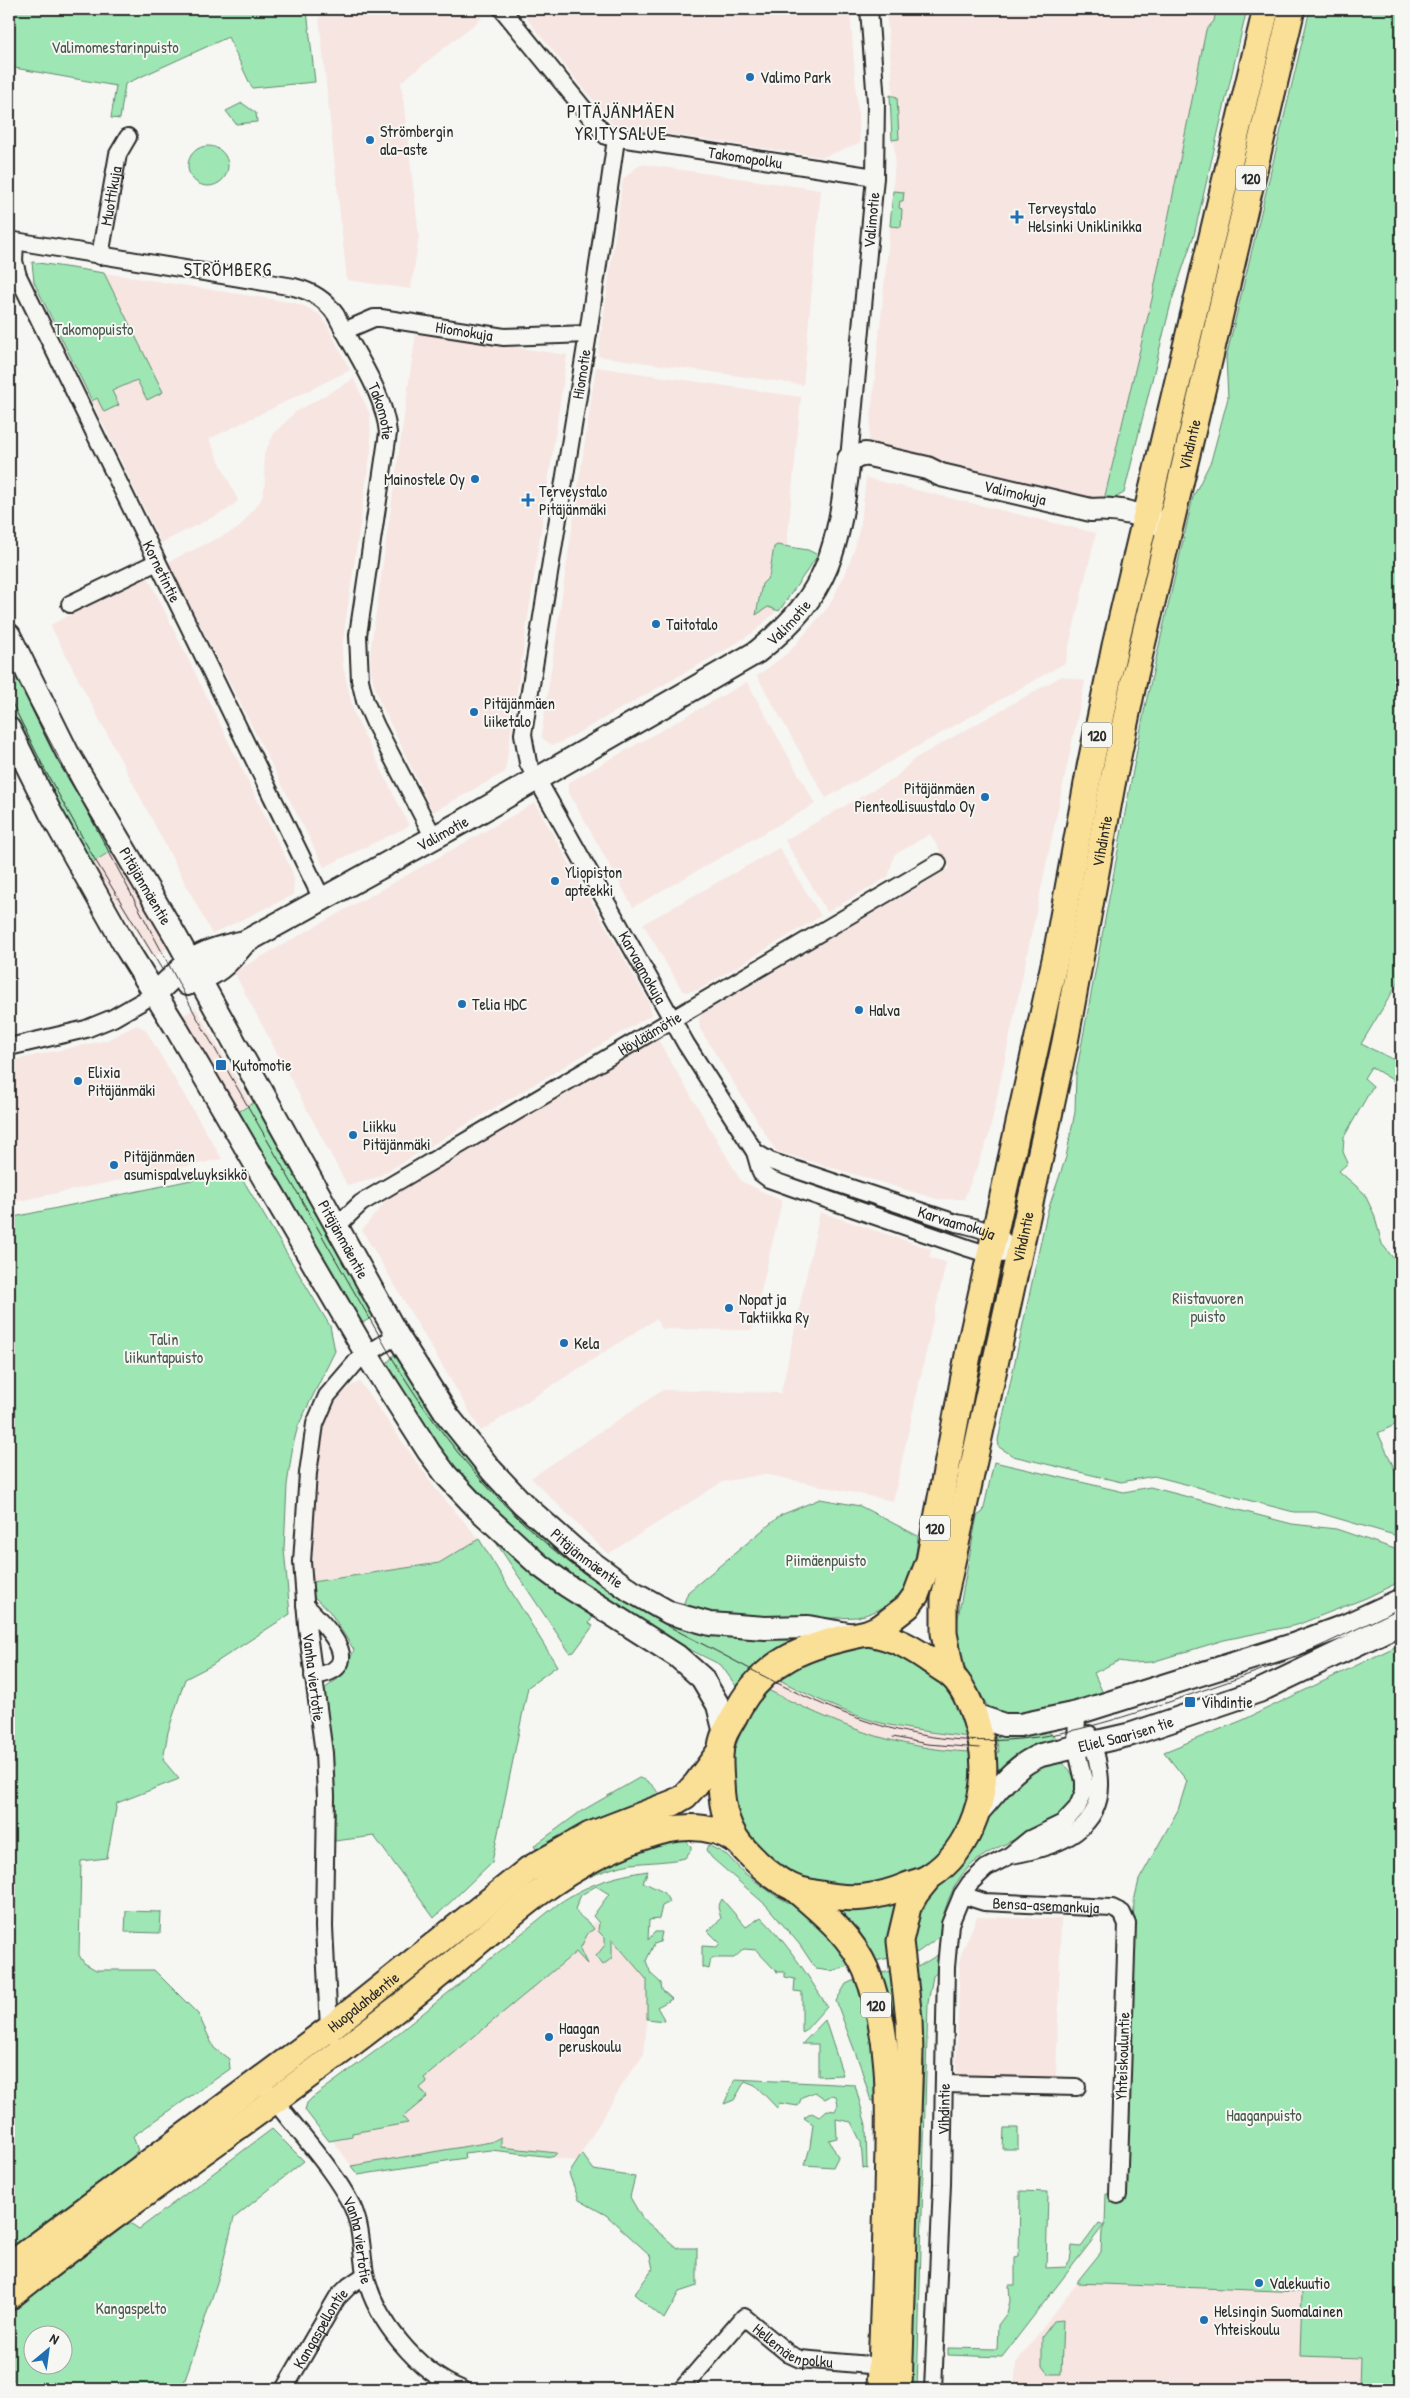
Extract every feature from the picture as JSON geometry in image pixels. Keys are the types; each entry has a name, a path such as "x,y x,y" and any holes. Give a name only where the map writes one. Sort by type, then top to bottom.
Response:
{"main road":[{"name":"Vihdintie","path":"861,1634 881,1627 908,1606 916,1595 927,1568 992,1245 1056,955 1090,766 1144,524 1266,9"},
{"name":"Vihdintie","path":"952,1676 944,1633 944,1599 1079,972 1116,766 1168,528 1292,9"},
{"name":"Valimokuja","path":"848,459 864,468 923,480 942,475 1090,510 1110,509 1144,524 1168,528"},
{"name":"Valimotie","path":"155,994 194,970 227,964 245,942 434,838 757,652 788,626 815,590 834,551 842,517 848,459"},
{"name":"Pitäjänmäentie","path":"9,635 67,752 194,970 397,1335 459,1431 505,1485 577,1552 631,1590 670,1613 710,1624 765,1628 808,1627 861,1634"},
{"name":"Pitäjänmäentie","path":"9,729 50,812 155,994 367,1355 430,1452 447,1476 478,1509 553,1575 677,1656 702,1678 718,1705 722,1742"},
{"name":"Eliel Saarisen tie","path":"974,1715 1004,1725 1020,1725 1077,1712 1293,1645 1347,1625 1401,1600"},
{"name":"Eliel Saarisen tie","path":"976,1814 1013,1770 1041,1755 1149,1729 1259,1691 1401,1623"},
{"path":"722,1742 725,1815 736,1841 764,1869 793,1888 833,1897 868,1898 892,1892 929,1877 962,1841 976,1814 984,1776 984,1760 974,1715 967,1699 952,1676 906,1644 889,1637 861,1634"},
{"name":"Huopalahdentie","path":"9,2266 329,2029 528,1870 590,1836 674,1803 685,1796 722,1742 748,1692 781,1662 816,1645 861,1634"},
{"name":"Huopalahdentie","path":"9,2297 338,2054 438,1976 528,1900 560,1877 591,1860 648,1836 686,1827 713,1829 736,1841"},
{"name":"120","path":"899,2389 910,2053 909,2019 900,1941 908,1908 916,1893 929,1877"},
{"name":"120","path":"793,1888 829,1919 850,1943 865,1970 880,2019 886,2056 888,2126 881,2377"}],"street":[{"path":"502,9 601,132 606,136 616,139"},
{"name":"Valimotie","path":"848,459 875,177 876,102 869,9"},
{"name":"Muottikuja","path":"100,256 118,154 128,137"},
{"name":"Takomopolku","path":"616,139 875,177"},
{"name":"Hiomotie","path":"538,779 528,763 523,734 588,334 616,139"},
{"name":"Takomotie","path":"12,241 306,290 328,304 344,331 384,410 388,433 358,635 360,680 365,701 376,726 434,838"},
{"name":"Kornetintie","path":"12,241 18,276 322,899"},
{"name":"Hiomokuja","path":"344,331 374,318 381,318 504,337 588,334"},
{"path":"70,604 158,562"},
{"name":"Karvaamokuja","path":"538,779 686,1044 755,1152 761,1173 769,1179 1019,1252"},
{"name":"Höyläämötie","path":"332,1218 361,1203 674,1020 938,863"},
{"path":"9,1047 86,1029 114,1018 155,994"},
{"name":"Karvaamokuja","path":"755,1152 770,1161 992,1245"},
{"name":"Vanha viertotie","path":"338,2054 329,2029 324,1927 324,1753 305,1605 303,1529 314,1424 322,1404 347,1371 397,1335"},
{"path":"305,1605 322,1622 341,1649 341,1660 337,1668 328,1674 313,1676"},
{"name":"Vihdintie","path":"934,2389 942,2184 947,1945 950,1924 962,1895 970,1883 986,1868 1009,1856 1030,1840 1063,1823 1082,1800 1085,1745 1077,1712"},
{"name":"Bensa-asemankuja","path":"962,1895 984,1902 1112,1908 1122,1913 1125,1919"},
{"name":"Yhteiskouluntie","path":"1118,2195 1127,1924 1125,1919"},
{"name":"Vanha viertotie","path":"259,2081 342,2188 353,2209 360,2235 365,2275 374,2302 398,2338 427,2370 461,2389"},
{"path":"944,2084 1077,2087"},
{"name":"Kangaspellontie","path":"284,2389 337,2298 365,2275"},
{"name":"Hellemäenpolku","path":"682,2389 744,2317 789,2354 800,2359 881,2377"}],"shaded area":[{"name":"Strömbergin ala-aste","path":"398,9 474,9 482,18 401,82 419,236 411,289 347,280 319,17"},
{"path":"519,9 850,9 860,143 823,157 614,126"},
{"path":"886,9 1216,9 1214,21 1206,30 1152,299 1103,504 868,447 892,207 895,158 892,76"},
{"path":"641,164 821,190 803,385 598,356 623,179"},
{"path":"104,273 295,303 308,308 320,315 350,370 209,439 238,501 227,510 161,543 92,401 153,372"},
{"path":"416,333 567,355 505,772 433,812 379,700 372,677 370,654"},
{"path":"596,367 801,397 781,607 755,631 732,646 560,743 552,745 542,738 542,731"},
{"path":"354,379 370,415 371,449 342,648 343,666 354,714 409,826 324,867 168,562 239,528 261,500 265,486 264,454 275,432 297,411"},
{"path":"866,478 1096,533 1065,663 826,798 757,676 789,652 829,606 854,551 861,522"},
{"path":"148,577 292,871 294,879 293,895 212,934 50,625"},
{"path":"1062,676 1085,681 988,1139 964,1199 937,1199 776,1151 700,1029 699,1021 701,1015 950,868 930,834 894,855 888,877 827,912 785,840 896,777 914,759"},
{"path":"747,682 815,804 633,907 568,791 568,783"},
{"path":"535,803 650,1004 651,1015 378,1177 347,1185 234,972"},
{"path":"779,848 821,916 698,990 686,992 682,990 643,924"},
{"path":"114,849 170,947 153,957 92,863"},
{"path":"196,1008 251,1104 237,1112 182,1016"},
{"path":"137,1025 145,1029 222,1159 9,1203 9,1061 107,1040"},
{"path":"658,1040 741,1181 782,1201 752,1330 662,1329 656,1319 481,1431 362,1230 389,1197"},
{"path":"820,1212 931,1249 929,1258 946,1262 893,1501 764,1474 722,1482 608,1554 531,1478 663,1390 781,1393"},
{"path":"360,1382 435,1488 479,1539 439,1563 312,1582 311,1513 322,1423 339,1396 351,1386"},
{"path":"778,1679 845,1711 877,1722 909,1729 969,1737 971,1752 938,1751 874,1737 807,1710 768,1690"},
{"path":"977,1917 1061,1919 1056,2080 956,2077 960,1957"},
{"name":"Haagan peruskoulu","path":"596,1921 647,1980 647,2019 644,2054 627,2077 576,2162 553,2157 491,2150 464,2153 465,2158 358,2175 329,2135"},
{"name":"Helsingin Suomalainen Yhteiskoulu","path":"1101,2252 1321,2255 1360,2358 1359,2389 1014,2389 1016,2363"}],"green space":[{"name":"Valimomestarinpuisto","path":"9,9 311,9 307,10 315,82 252,88 228,37 125,84 120,119 111,118 116,86 9,67"},
{"path":"1216,9 1247,9 1194,235 1171,303 1124,493 1103,504 1152,299 1206,30 1214,21"},
{"name":"Riistavuoren puisto","path":"1310,9 1394,9 1401,17 1401,978 1361,1044 1397,1061 1401,1061 1401,1085 1371,1067 1364,1078 1373,1086 1344,1137 1343,1152 1348,1163 1339,1171 1364,1193 1374,1214 1382,1244 1401,1268 1401,1422 1378,1433 1401,1483 1401,1537 1316,1512 1294,1512 1154,1476 1121,1482 1013,1456 999,1447 998,1440 1047,1213 1066,1157 1075,1112 1076,1074 1145,707 1193,497 1211,461 1228,398 1226,358"},
{"path":"890,95 897,97 899,139 892,140"},
{"path":"242,103 256,113 257,122 236,124 226,111"},
{"path":"208,146 222,152 228,166 222,180 208,186 194,180 188,166 194,152"},
{"path":"893,191 904,192 903,201 900,201 899,208 902,209 901,227 890,226"},
{"name":"Takomopuisto","path":"32,262 104,273 163,392 147,400 137,380 112,391 119,405 104,412 97,398 92,401 34,282"},
{"path":"777,545 808,550 818,555 779,611 768,607 756,615 762,584 769,577 774,547"},
{"path":"9,648 114,849 92,863 9,713"},
{"path":"1098,771 1103,773 1028,1175 1020,1176 1042,1076"},
{"path":"258,1100 378,1314 357,1326 235,1114"},
{"name":"Talin liikuntapuisto","path":"232,1174 240,1177 246,1185 330,1326 335,1351 298,1426 293,1445 287,1485 284,1549 290,1614 212,1665 185,1679 168,1732 163,1760 179,1779 117,1803 107,1858 81,1861 79,1955 84,1963 96,1970 154,1970 198,2014 214,2048 229,2059 230,2069 133,2136 138,2151 108,2178 41,2226 9,2252 9,1218 201,1178 222,1177"},
{"path":"396,1352 441,1415 663,1617 806,1636 768,1656 736,1686 721,1665 650,1630 546,1563 447,1464 385,1366"},
{"path":"994,1462 1124,1492 1150,1487 1292,1524 1336,1529 1401,1551 1401,1581 1366,1598 1297,1625 1224,1640 1152,1662 1132,1663 1118,1661 1094,1673 1105,1698 1014,1718 999,1714 987,1705 962,1663 955,1633 977,1516 983,1512"},
{"name":"Piimäenpuisto","path":"820,1499 860,1506 918,1536 914,1565 909,1578 903,1589 885,1606 857,1617 755,1622 682,1608 688,1592 781,1515"},
{"path":"479,1539 557,1666 528,1687 492,1862 434,1918 374,1836 335,1841 333,1772 324,1689 343,1675 354,1650 330,1612 314,1597 312,1582 439,1563"},
{"path":"500,1541 594,1615 589,1623 593,1626 574,1652 570,1653 497,1544"},
{"name":"Haaganpuisto","path":"1401,1644 1401,2389 1359,2389 1360,2358 1300,2356 1302,2292 1076,2283 1101,2252 1102,2231 1105,2224 1106,2194 1124,2194 1134,1901 1139,1880 1178,1810 1187,1781 1164,1752 1243,1720"},
{"path":"871,1646 902,1650 946,1686 962,1715 969,1737 877,1722 826,1703 778,1679 813,1660"},
{"path":"768,1690 817,1714 866,1733 916,1746 971,1752 969,1800 958,1826 949,1840 928,1863 920,1869 865,1889 810,1881 777,1863 744,1830 734,1812 732,1760 747,1717"},
{"path":"1045,1729 1064,1744 998,1777 997,1752 999,1752 995,1733"},
{"path":"1060,1762 1071,1772 1076,1786 1075,1797 1069,1806 1061,1815 1050,1822 991,1851 968,1868 948,1900 939,1937 918,1952 912,1954 911,1942 921,1907 931,1892 967,1857 979,1840 993,1806 1021,1771"},
{"path":"639,1778 646,1780 652,1785 660,1797 538,1852 534,1846 580,1812"},
{"path":"685,1840 691,1846 691,1850 685,1858 631,1864 614,1868 565,1889 564,1885 643,1846"},
{"path":"708,1845 727,1855 743,1872 773,1894 816,1918 853,1965 831,1971 816,1969 800,1945 767,1906 712,1858 706,1850"},
{"path":"648,1871 643,1882 663,1892 670,1902 662,1906 659,1919 649,1920 648,1940 655,1932 662,1932 660,1942 654,1944 646,1961 651,1974 661,1983 662,1990 672,1999 657,2007 665,2021 647,2019 647,1980 612,1939 612,1958 603,1965 596,1956 605,1945 605,1938 598,1931 599,1923 593,1916 609,1894 596,1886 581,1895 575,1909 594,1929 588,1933 580,1949 587,1964 576,1952 424,2078 427,2082 420,2088 427,2097 403,2117 408,2123 352,2133 352,2137 329,2141 305,2110 307,2103 312,2098 385,2044 558,1904 590,1886 624,1875"},
{"path":"722,1899 746,1927 761,1917 771,1927 827,2006 803,2033 802,1992 794,1991 795,1979 785,1977 785,1972 777,1972 756,1950 744,1949 734,1958 711,1958 709,1969 702,1967 702,1946 717,1947 720,1943 708,1931 721,1919 718,1907"},
{"path":"897,1901 889,1928 889,1958 871,1962 831,1905"},
{"path":"126,1911 161,1912 160,1933 125,1932"},
{"path":"941,1953 940,1970 933,1976 928,2003 917,2389 911,2389 924,2063 916,1968"},
{"path":"891,1971 899,2054 876,1974"},
{"path":"859,1978 865,1994 880,2100 871,2101 860,2065 836,2001 846,1984"},
{"path":"825,2020 843,2075 818,2076 818,2044 802,2044"},
{"path":"735,2079 855,2085 866,2125 867,2169 863,2168 861,2142 851,2122 836,2119 837,2138 829,2140 838,2157 833,2167 805,2165 813,2124 804,2118 812,2113 819,2117 827,2110 835,2111 838,2105 836,2096 832,2095 825,2099 815,2092 802,2097 798,2106 779,2103 778,2109 755,2085 745,2081 734,2100 724,2104"},
{"path":"1004,2128 1018,2128 1018,2149 1003,2149"},
{"name":"Kangaspelto","path":"272,2129 304,2161 234,2218 221,2270 182,2389 9,2389 9,2307 99,2241 130,2223 139,2229"},
{"path":"501,2137 501,2147 557,2153 553,2157 491,2150 464,2153 465,2158 358,2175 351,2166 491,2142"},
{"path":"582,2154 594,2170 635,2177 630,2197 642,2218 677,2248 697,2248 697,2286 679,2292 664,2319 634,2294 653,2269 650,2255 606,2215 579,2200 569,2174"},
{"path":"1020,2191 1048,2192 1046,2268 1066,2267 1070,2261 1072,2246 1081,2247 1099,2223 1104,2225 1002,2357 948,2355 948,2348 997,2349 998,2325 1007,2313 1010,2301 1009,2285 1015,2285 1015,2257 1019,2256"},
{"path":"1063,2320 1061,2374 1048,2374 1042,2366 1042,2337 1054,2321"}],"tram line":[{"path":"9,664 195,1014 412,1390 459,1454 512,1512 572,1565 605,1588 668,1626 799,1694 831,1708 897,1730 932,1737 968,1740 1006,1740 1049,1735 1131,1714 1283,1662 1401,1608"},
{"path":"9,697 46,772 94,858 163,971"},
{"path":"893,1737 927,1744 980,1748"}],"place":[{"name":"Valimo Park","path":"750,77"},
{"name":"Strömbergin ala-aste","path":"370,140"},
{"name":"Terveystalo Helsinki Uniklinikka","path":"1017,217"},
{"name":"Mainostele Oy","path":"475,479"},
{"name":"Terveystalo Pitäjänmäki","path":"528,500"},
{"name":"Taitotalo","path":"656,624"},
{"name":"Pitäjänmäen liiketalo","path":"474,712"},
{"name":"Pitäjänmäen Pienteollisuustalo Oy","path":"985,797"},
{"name":"Yliopiston apteekki","path":"555,881"},
{"name":"Telia HDC","path":"462,1004"},
{"name":"Halva","path":"859,1010"},
{"name":"Kutomotie","path":"221,1065"},
{"name":"Elixia Pitäjänmäki","path":"78,1081"},
{"name":"Liikku Pitäjänmäki","path":"353,1135"},
{"name":"Pitäjänmäen asumispalveluyksikkö","path":"114,1165"},
{"name":"Nopat ja Taktiikka Ry","path":"729,1308"},
{"name":"Kela","path":"564,1343"},
{"name":"Vihdintie","path":"1190,1702"},
{"name":"Haagan peruskoulu","path":"549,2037"},
{"name":"Valekuutio","path":"1259,2283"},
{"name":"Helsingin Suomalainen Yhteiskoulu","path":"1204,2320"}],"district":[{"name":"PITÄJÄNMÄEN YRITYSALUE","path":"621,122"},
{"name":"STRÖMBERG","path":"228,269"}]}
